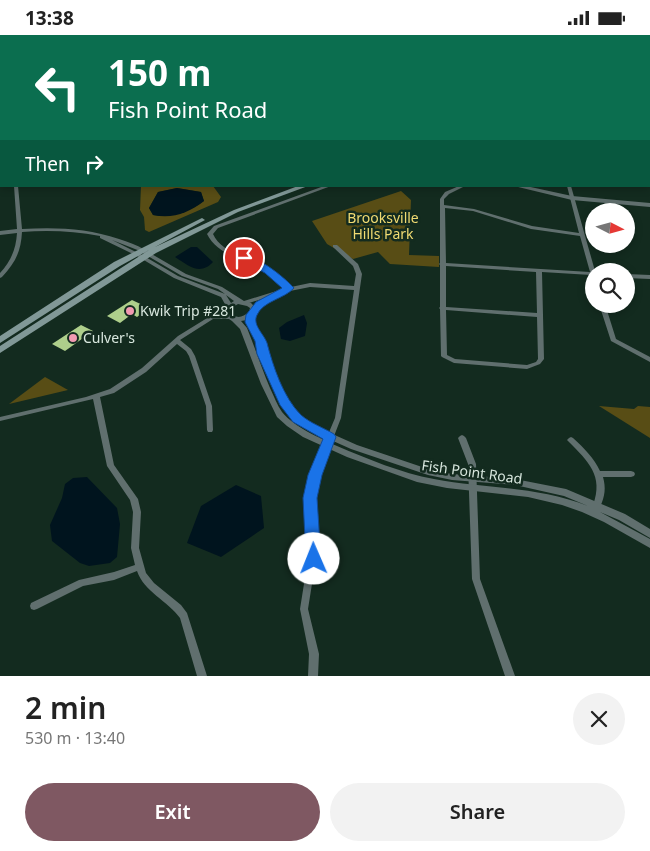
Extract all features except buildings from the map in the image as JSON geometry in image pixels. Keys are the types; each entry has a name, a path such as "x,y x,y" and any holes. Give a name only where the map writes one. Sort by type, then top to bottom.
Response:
{"main road":[{"path":"0,339 141,254 213,215 285,187"},
{"path":"0,350 141,254 219,218 302,187"}],"street":[{"path":"0,276 18,253 20,241 16,187"},
{"path":"289,288 269,271 226,250 212,240 210,234 216,227 248,214 326,187"},
{"path":"460,187 447,193 442,199 442,353 446,359 518,366 532,366 541,359 540,270"},
{"path":"521,187 572,199 650,205"},
{"path":"569,187 590,263"},
{"path":"442,206 474,210 531,227 582,235"},
{"path":"0,233 54,228 86,231 141,254 184,275 220,288 252,306 252,313"},
{"path":"313,676 314,655 304,609 314,546 310,498 315,475 338,418 358,269 335,246"},
{"path":"141,254 176,277 223,296 227,307"},
{"path":"442,264 585,274"},
{"path":"635,276 650,277"},
{"path":"0,419 96,396 129,381 176,340 227,307 289,288 310,285 356,288"},
{"path":"212,317 234,319 252,313 278,292"},
{"name":"Fish Point Road","path":"227,307 227,315 243,328 281,416 294,429 328,441 403,475 430,482 474,482 537,486 597,505 650,534"},
{"path":"442,308 540,315"},
{"name":"Fish Point Road","path":"252,313 250,322 261,341 263,354 284,402 297,419 328,441"},
{"path":"605,313 613,340 650,361"},
{"path":"176,340 189,349 192,356 209,406 210,431"},
{"path":"96,396 111,467 134,499 137,512 135,548 140,567 151,586 178,608 184,616 202,676"},
{"path":"462,438 472,463 474,482 476,579 510,676"},
{"path":"572,440 588,457 598,474 603,491 597,505"},
{"path":"598,474 631,474"},
{"name":"Fish Point Road","path":"474,482 563,501 611,522 650,545"},
{"path":"34,606 82,583 114,576 140,567"}],"green space":[{"path":"141,187 214,187 221,197 218,202 149,232 145,230 144,217 140,210","holes":["177,188 201,192 204,201 193,208 166,216 153,215 149,208 158,192"]},
{"name":"Brooksville Hills Park","path":"401,191 411,200 409,255 439,256 439,267 390,264 378,252 353,259 327,244 312,221"},
{"path":"45,377 68,390 9,404"},
{"path":"599,406 634,409 638,406 650,407 650,438"}],"water":[{"path":"177,188 201,192 204,201 180,214 167,216 153,215 149,208 158,192"},
{"path":"191,247 197,247 213,262 199,269 175,257"},
{"path":"304,315 307,323 305,336 290,341 281,339 279,328 287,322"},
{"path":"87,477 117,508 120,524 117,557 110,563 89,566 80,563 52,541 50,525 62,498 65,484 73,478"},
{"path":"236,485 261,496 264,528 221,557 187,543 201,506"}],"place":[{"name":"Kwik Trip #281","path":"130,311"},
{"name":"Culver's","path":"73,338"}],"route":[{"path":"244,258 269,271 289,288 278,292 260,304 254,311 250,322 261,341 263,354 284,402 297,419 330,437 315,475 310,498 314,559"}]}
